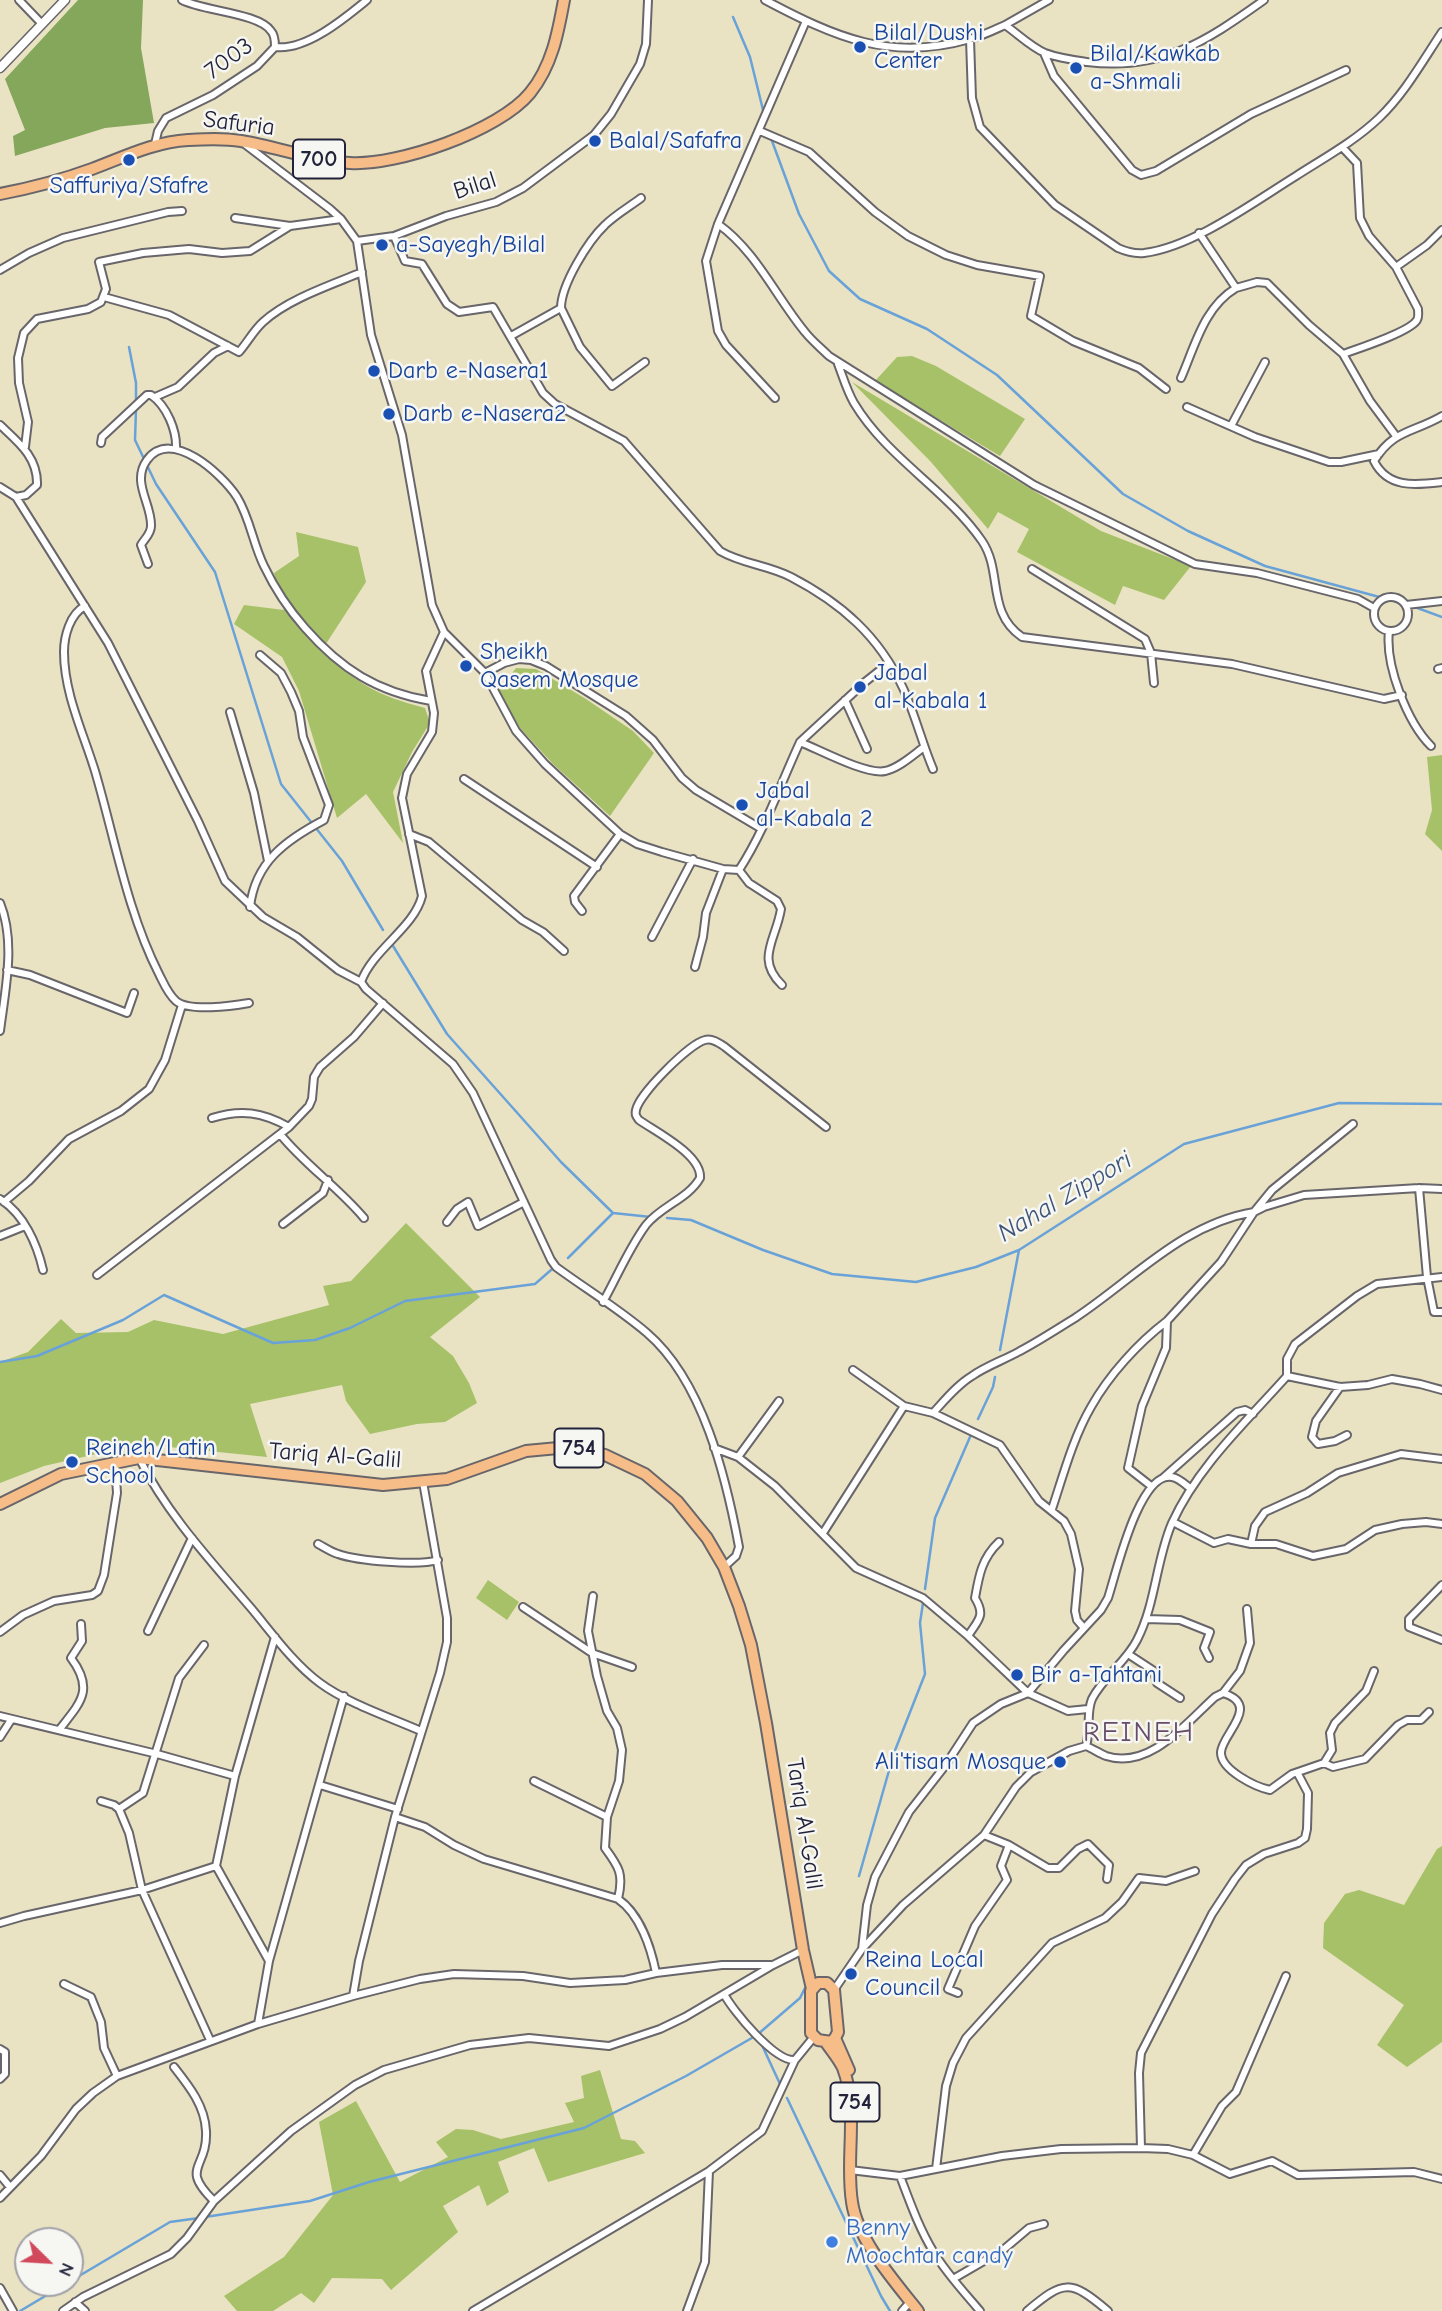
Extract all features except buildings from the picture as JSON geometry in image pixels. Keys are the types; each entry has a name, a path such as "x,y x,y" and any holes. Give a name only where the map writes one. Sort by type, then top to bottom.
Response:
{"main road":[{"name":"Safuria","path":"0,194 90,170 155,144 212,139 241,141 350,163 382,162 427,150 470,133 529,94 546,68 556,43 564,0"},
{"name":"Tariq Al-Galil","path":"0,1504 61,1474 139,1458 383,1485 447,1479 526,1451 558,1447 588,1450 623,1463 662,1486 692,1518 724,1567 751,1645 812,1989 813,2038"},
{"name":"Tariq Al-Galil","path":"805,1954 823,1983"},
{"path":"812,1989 818,1983 823,1983 834,1990 838,2024 830,2040 813,2038"},
{"name":"754","path":"830,2040 848,2063 856,2098 854,2152 850,2170 852,2204 877,2259 914,2306"}],"street":[{"path":"19,0 42,24"},
{"path":"0,68 65,0"},
{"name":"7003","path":"155,144 158,131 166,118 213,96 257,66 275,47 271,30 265,25 182,0"},
{"path":"275,47 286,47 316,36 367,0"},
{"name":"Bilal","path":"357,241 394,236 446,215 496,202 523,188 594,135 611,114 640,64 646,44 648,0"},
{"path":"765,0 806,22 849,40 891,48 918,48 970,39 1005,25 1049,0"},
{"path":"1005,25 1044,53 1100,64 1133,64 1161,59 1200,43 1264,0"},
{"path":"775,398 726,345 718,331 706,261 718,224 806,22"},
{"path":"970,39 972,98 979,127 1055,205 1129,253 1143,253 1168,247 1234,215 1342,147 1378,119 1404,91 1442,32"},
{"path":"1044,53 1054,76 1132,170 1142,175 1156,171 1251,114 1346,70"},
{"path":"760,131 809,152 875,212 918,241 946,255 977,265 1040,276 1031,316 1073,341 1139,368 1166,389"},
{"path":"241,141 341,219 357,241 371,335 402,435 432,605 444,632 485,673 516,731 545,764 620,834 637,844 723,869 739,870 749,883 780,905 768,962 771,974 782,985"},
{"path":"1342,147 1357,163 1360,218 1369,236 1396,267 1418,309 1417,321 1387,338 1343,354"},
{"path":"641,198 604,225 593,239 569,279 561,308 580,347 612,386 645,362"},
{"path":"0,270 63,238 167,212 182,211"},
{"path":"235,218 290,226 341,219"},
{"path":"718,224 731,233 744,248 806,333 837,362 1034,485 1195,564 1256,573 1359,599 1374,608"},
{"path":"24,447 28,422 19,383 18,358 24,333 37,319 95,307 104,297 106,289 99,262 143,253 189,248 222,253 250,251 290,226"},
{"path":"1396,267 1427,245 1442,230"},
{"path":"1199,233 1236,288"},
{"path":"394,236 405,261 422,264 447,303 459,312 493,307 543,393 555,404 624,441 720,551 734,559 787,575 824,595 853,618 875,641 890,663 904,690 933,769"},
{"path":"104,297 169,315 239,352 263,322 278,312 315,291 362,272"},
{"path":"1181,378 1210,310 1223,296 1236,288 1257,282 1267,283 1343,354 1370,401 1396,436"},
{"path":"510,336 561,308"},
{"path":"101,443 102,437 147,395 155,397 178,387 214,353 228,346"},
{"path":"837,362 849,394 862,414 897,455 943,495 983,542 989,557 997,601 1005,621 1014,631 1032,640 1233,664 1384,699 1402,695"},
{"path":"1231,426 1265,362"},
{"path":"155,397 175,431 176,449"},
{"path":"1187,407 1329,462 1379,454"},
{"path":"1442,416 1422,428 1396,436 1374,461 1379,470 1402,484 1442,482"},
{"path":"0,425 24,447 37,476 37,485 26,495 16,497"},
{"path":"148,564 141,545 152,524 141,488 141,475 148,458 155,452 167,448 184,450 219,477 236,496 264,566 305,628 353,673 403,696 431,701"},
{"path":"0,487 16,497 108,643 198,821 225,881 250,907 297,937 338,970 361,982 453,1064 473,1093 546,1251 556,1267 648,1334 665,1352 697,1401 714,1448 739,1547 736,1556 724,1567"},
{"path":"1032,569 1145,639 1151,653 1154,683"},
{"path":"1389,596 1396,597 1406,606 1408,616 1404,626 1389,631 1378,626 1374,620 1374,608 1378,602 1389,596"},
{"path":"1406,606 1442,601"},
{"path":"85,606 72,619 64,650 66,671 134,914 149,955 168,993 181,1005 224,1007 249,1003"},
{"path":"1389,631 1391,664 1402,695 1422,737 1431,746"},
{"path":"361,982 370,964 410,918 421,901 421,883 402,799 403,787 407,774 432,732 434,713 426,671 444,632"},
{"path":"250,907 256,879 268,861 295,835 324,820 329,805 303,737 299,711 291,692 281,673 260,654"},
{"path":"485,673 519,659 546,666 626,716 653,740 668,763 689,784 761,828"},
{"path":"739,870 757,842 800,742 890,663"},
{"path":"845,700 867,749"},
{"path":"230,712 254,793 268,861"},
{"path":"800,742 866,769 883,772 924,747"},
{"path":"464,779 597,867"},
{"path":"409,834 429,842 522,920 543,932 564,951"},
{"path":"582,911 574,896 620,834"},
{"path":"652,936 693,859"},
{"path":"695,967 706,913 723,869"},
{"path":"0,903 5,914 8,970 0,1031"},
{"path":"8,970 30,975 127,1013 134,993"},
{"path":"97,1275 289,1127 309,1106 314,1077 320,1067 354,1037 383,1003"},
{"path":"43,1270 39,1252 24,1226 2,1200 29,1181 69,1139 121,1111 149,1089 165,1060 181,1005"},
{"path":"603,1302 647,1225 658,1212 690,1190 700,1178 699,1168 688,1154 635,1115 652,1085 696,1045 705,1040 715,1041 725,1047 826,1127"},
{"path":"212,1118 233,1112 246,1112 289,1127"},
{"path":"1052,1509 1091,1406 1147,1336 1167,1321 1222,1262 1254,1212 1272,1190 1353,1124"},
{"path":"280,1134 300,1157 328,1180 364,1218"},
{"path":"282,1224 323,1193 328,1180"},
{"path":"1419,1188 1427,1277 1434,1312 1442,1312"},
{"path":"933,1413 952,1391 972,1376 1023,1350 1077,1316 1150,1260 1193,1232 1235,1215 1254,1212 1304,1195 1442,1189"},
{"path":"447,1222 457,1209 468,1202 478,1226 524,1202"},
{"path":"0,1236 24,1226"},
{"path":"1086,1746 1090,1731 1088,1709 1097,1690 1137,1642 1146,1619 1172,1522 1206,1467 1287,1376 1287,1359 1295,1344 1357,1296 1377,1284 1442,1277"},
{"path":"1151,1486 1128,1468 1142,1406 1166,1348 1167,1321"},
{"path":"853,1370 904,1406 933,1413 1000,1445 1040,1501 1064,1521 1072,1534 1079,1569 1075,1611 1077,1620 1084,1628"},
{"path":"1287,1376 1340,1387 1392,1380 1442,1390"},
{"path":"1340,1387 1316,1420 1312,1437 1318,1444 1324,1444 1347,1435"},
{"path":"738,1457 779,1401"},
{"path":"822,1533 904,1406"},
{"path":"862,1949 867,1905 875,1877 904,1819 945,1766 973,1723 1001,1704 1028,1693 1101,1610 1108,1598 1139,1506 1151,1486 1237,1412 1245,1410 1253,1414"},
{"path":"714,1448 738,1457 775,1486 856,1568 923,1598 1028,1693 1068,1711 1088,1709"},
{"path":"1251,1544 1255,1526 1265,1512 1307,1493 1338,1473 1401,1454 1442,1459"},
{"path":"139,1458 154,1488 192,1538 299,1664 320,1684 421,1731"},
{"path":"0,1632 23,1615 54,1601 92,1595 98,1591 104,1575 117,1493 114,1463"},
{"path":"1163,1478 1174,1477 1191,1489"},
{"path":"353,1996 359,1961 397,1813 440,1674 447,1642 447,1618 423,1482"},
{"path":"1172,1522 1214,1543 1228,1539 1251,1544 1276,1544 1312,1556 1346,1549 1376,1530 1402,1524 1442,1524"},
{"path":"148,1631 192,1538"},
{"path":"968,1636 981,1616 982,1609 975,1598 984,1558 999,1542"},
{"path":"318,1544 337,1554 356,1557 425,1564 438,1560"},
{"path":"1442,1585 1409,1619 1409,1627 1442,1640"},
{"path":"593,1596 587,1631 607,1711 617,1728 622,1750 614,1802 607,1818 605,1848 620,1869 622,1883 618,1899"},
{"path":"523,1607 592,1653 632,1667"},
{"path":"834,1990 862,1949 903,1905 984,1835 1016,1787 1031,1772 1069,1751 1086,1746 1106,1756 1121,1758 1148,1752 1168,1740 1214,1697 1223,1693 1240,1671 1250,1643 1247,1609"},
{"path":"1146,1619 1180,1620 1210,1632 1204,1648 1209,1658"},
{"path":"59,1730 83,1695 85,1681 71,1658 82,1641 81,1624"},
{"path":"269,1961 216,1866 235,1776 275,1637"},
{"path":"118,1809 143,1793 179,1678 204,1645"},
{"path":"1128,1654 1154,1671 1157,1683 1180,1698"},
{"path":"1223,1693 1232,1697 1239,1708 1238,1721 1221,1751 1222,1759 1228,1767 1251,1784 1270,1790 1292,1774 1324,1763 1332,1750 1330,1732 1341,1716 1366,1691 1374,1671"},
{"path":"258,2024 269,1961 344,1696"},
{"path":"1324,1763 1332,1767 1365,1759 1398,1725 1407,1720 1420,1720 1429,1712"},
{"path":"0,1716 235,1776"},
{"path":"0,1737 11,1720"},
{"path":"1141,2148 1139,2073 1142,2053 1212,1914 1235,1879 1246,1865 1264,1854 1298,1843 1305,1838 1308,1793 1298,1774"},
{"path":"534,1781 607,1818"},
{"path":"320,1785 397,1813 484,1859 618,1899 633,1912 652,1954 656,1973"},
{"path":"101,1801 118,1809 129,1833 142,1890 210,2040"},
{"path":"984,1835 1009,1845 1048,1868 1059,1868 1078,1849 1088,1844 1109,1865 1107,1880"},
{"path":"958,1993 948,1989 975,1926 1007,1880 1001,1867 1009,1845"},
{"path":"0,1923 142,1890 216,1866"},
{"path":"936,2169 946,2086 953,2063 966,2038 1052,1943 1105,1918 1122,1902 1139,1878 1167,1881 1195,1871"},
{"path":"63,2311 75,2302 171,2254 187,2238 214,2201 291,2131 355,2085 384,2070 470,2045 529,2038 608,2046 668,2025 773,1965 805,1954"},
{"path":"0,2198 41,2156 76,2109 93,2092 117,2076 258,2024 353,1996 420,1979 454,1974 523,1976 570,1983 625,1980 656,1973 722,1965 773,1965"},
{"path":"1193,2155 1222,2106 1236,2092 1286,1976"},
{"path":"64,1984 91,1997 101,2022 104,2049 117,2076"},
{"path":"724,1994 729,2004 780,2057 788,2061 795,2060"},
{"path":"473,2311 709,2171 762,2131 795,2060 813,2038"},
{"path":"0,2049 5,2052 5,2074 0,2079"},
{"path":"174,2067 191,2089 202,2110 206,2148 196,2178 199,2186 214,2201"},
{"path":"850,2170 900,2176 1002,2156 1061,2149 1141,2148 1193,2155 1230,2174 1272,2161 1298,2175 1415,2172 1442,2179"},
{"path":"687,2311 705,2262 709,2171"},
{"path":"0,2175 10,2187"},
{"path":"900,2176 921,2229 934,2253 980,2311"},
{"path":"953,2279 1003,2249 1029,2228 1044,2224"},
{"path":"1027,2311 1054,2289 1072,2287 1091,2297 1108,2311"},
{"path":"0,2288 13,2311"},
{"path":"75,2302 85,2311"},
{"path":"902,2311 914,2306"}],"green space":[{"path":"78,0 143,0 141,48 154,123 105,128 15,156 13,136 25,130 5,79"},
{"path":"912,356 936,366 1025,419 1000,456 875,381 897,357"},
{"path":"852,382 1101,531 1191,566 1164,600 1123,586 1115,605 1017,552 1029,529 998,512 988,529 931,462"},
{"path":"296,532 358,547 366,582 322,650 369,687 425,708 430,723 412,752 393,792 403,843 366,794 337,818 299,691 282,657 234,624 244,605 284,610 274,573 299,556"},
{"path":"516,668 536,669 586,699 633,731 654,753 610,816 553,764 520,728 498,691"},
{"path":"1442,755 1442,851 1425,834 1432,810 1427,757"},
{"path":"406,1223 480,1297 430,1337 453,1356 477,1403 445,1422 417,1424 370,1434 346,1401 342,1385 250,1404 267,1457 140,1444 44,1466 0,1483 0,1362 28,1352 61,1319 76,1333 128,1332 154,1320 223,1334 329,1305 323,1286 351,1281"},
{"path":"488,1580 519,1602 507,1620 476,1598"},
{"path":"1442,1846 1442,2042 1407,2067 1377,2045 1404,2005 1323,1948 1324,1923 1345,1894 1359,1890 1404,1905 1437,1849"},
{"path":"600,2070 621,2139 635,2141 645,2153 548,2182 534,2148 498,2162 509,2192 487,2206 479,2185 443,2206 458,2232 391,2290 382,2279 332,2278 314,2303 301,2293 273,2311 237,2311 224,2296 284,2257 333,2195 319,2122 356,2101 400,2182 448,2157 436,2142 456,2129 473,2130 501,2139 574,2122 565,2103 584,2098 581,2076"}],"waterway":[{"path":"733,17 750,57 764,114"},
{"path":"772,141 799,214 829,271 860,299 927,329 997,375 1123,494 1188,531 1265,566 1405,604"},
{"path":"129,347 136,383 136,403"},
{"path":"136,409 135,440 156,484 215,572 281,784 342,861 383,930"},
{"path":"1412,606 1442,617"},
{"path":"390,941 447,1034 561,1162 613,1213 651,1217"},
{"name":"Nahal Zippori","path":"667,1218 691,1220 763,1250 832,1274 916,1282 976,1267 1019,1250 1184,1144 1339,1103 1442,1104"},
{"path":"568,1258 613,1213"},
{"path":"1000,1350 1019,1250"},
{"path":"0,1362 37,1356 123,1320 164,1295 273,1343 315,1340 350,1328 405,1301 535,1284 551,1270"},
{"path":"978,1419 995,1377"},
{"path":"925,1589 935,1518 970,1437"},
{"path":"859,1876 894,1753 925,1674 920,1623 923,1603"},
{"path":"205,2217 310,2201 369,2182 584,2128 686,2076 757,2035 800,1998 807,1984"},
{"path":"761,2043 780,2084"},
{"path":"787,2098 890,2311"},
{"path":"20,2311 170,2222 199,2218"}],"place":[{"name":"Bilal/Dushi Center","path":"860,47"},
{"name":"Bilal/Kawkab a-Shmali","path":"1076,68"},
{"name":"Balal/Safafra","path":"595,141"},
{"name":"Saffuriya/Sfafre","path":"129,160"},
{"name":"a-Sayegh/Bilal","path":"382,245"},
{"name":"Darb e-Nasera1","path":"374,371"},
{"name":"Darb e-Nasera2","path":"389,414"},
{"name":"Sheikh Qasem Mosque","path":"466,666"},
{"name":"Jabal al-Kabala 1","path":"860,687"},
{"name":"Jabal al-Kabala 2","path":"742,805"},
{"name":"Reineh/Latin School","path":"72,1462"},
{"name":"Bir a-Tahtani","path":"1017,1675"},
{"name":"Ali'tisam Mosque","path":"1060,1762"},
{"name":"Reina Local Council","path":"851,1974"},
{"name":"Benny Moochtar candy","path":"832,2242"}],"district":[{"name":"REINEH","path":"1139,1733"}]}
